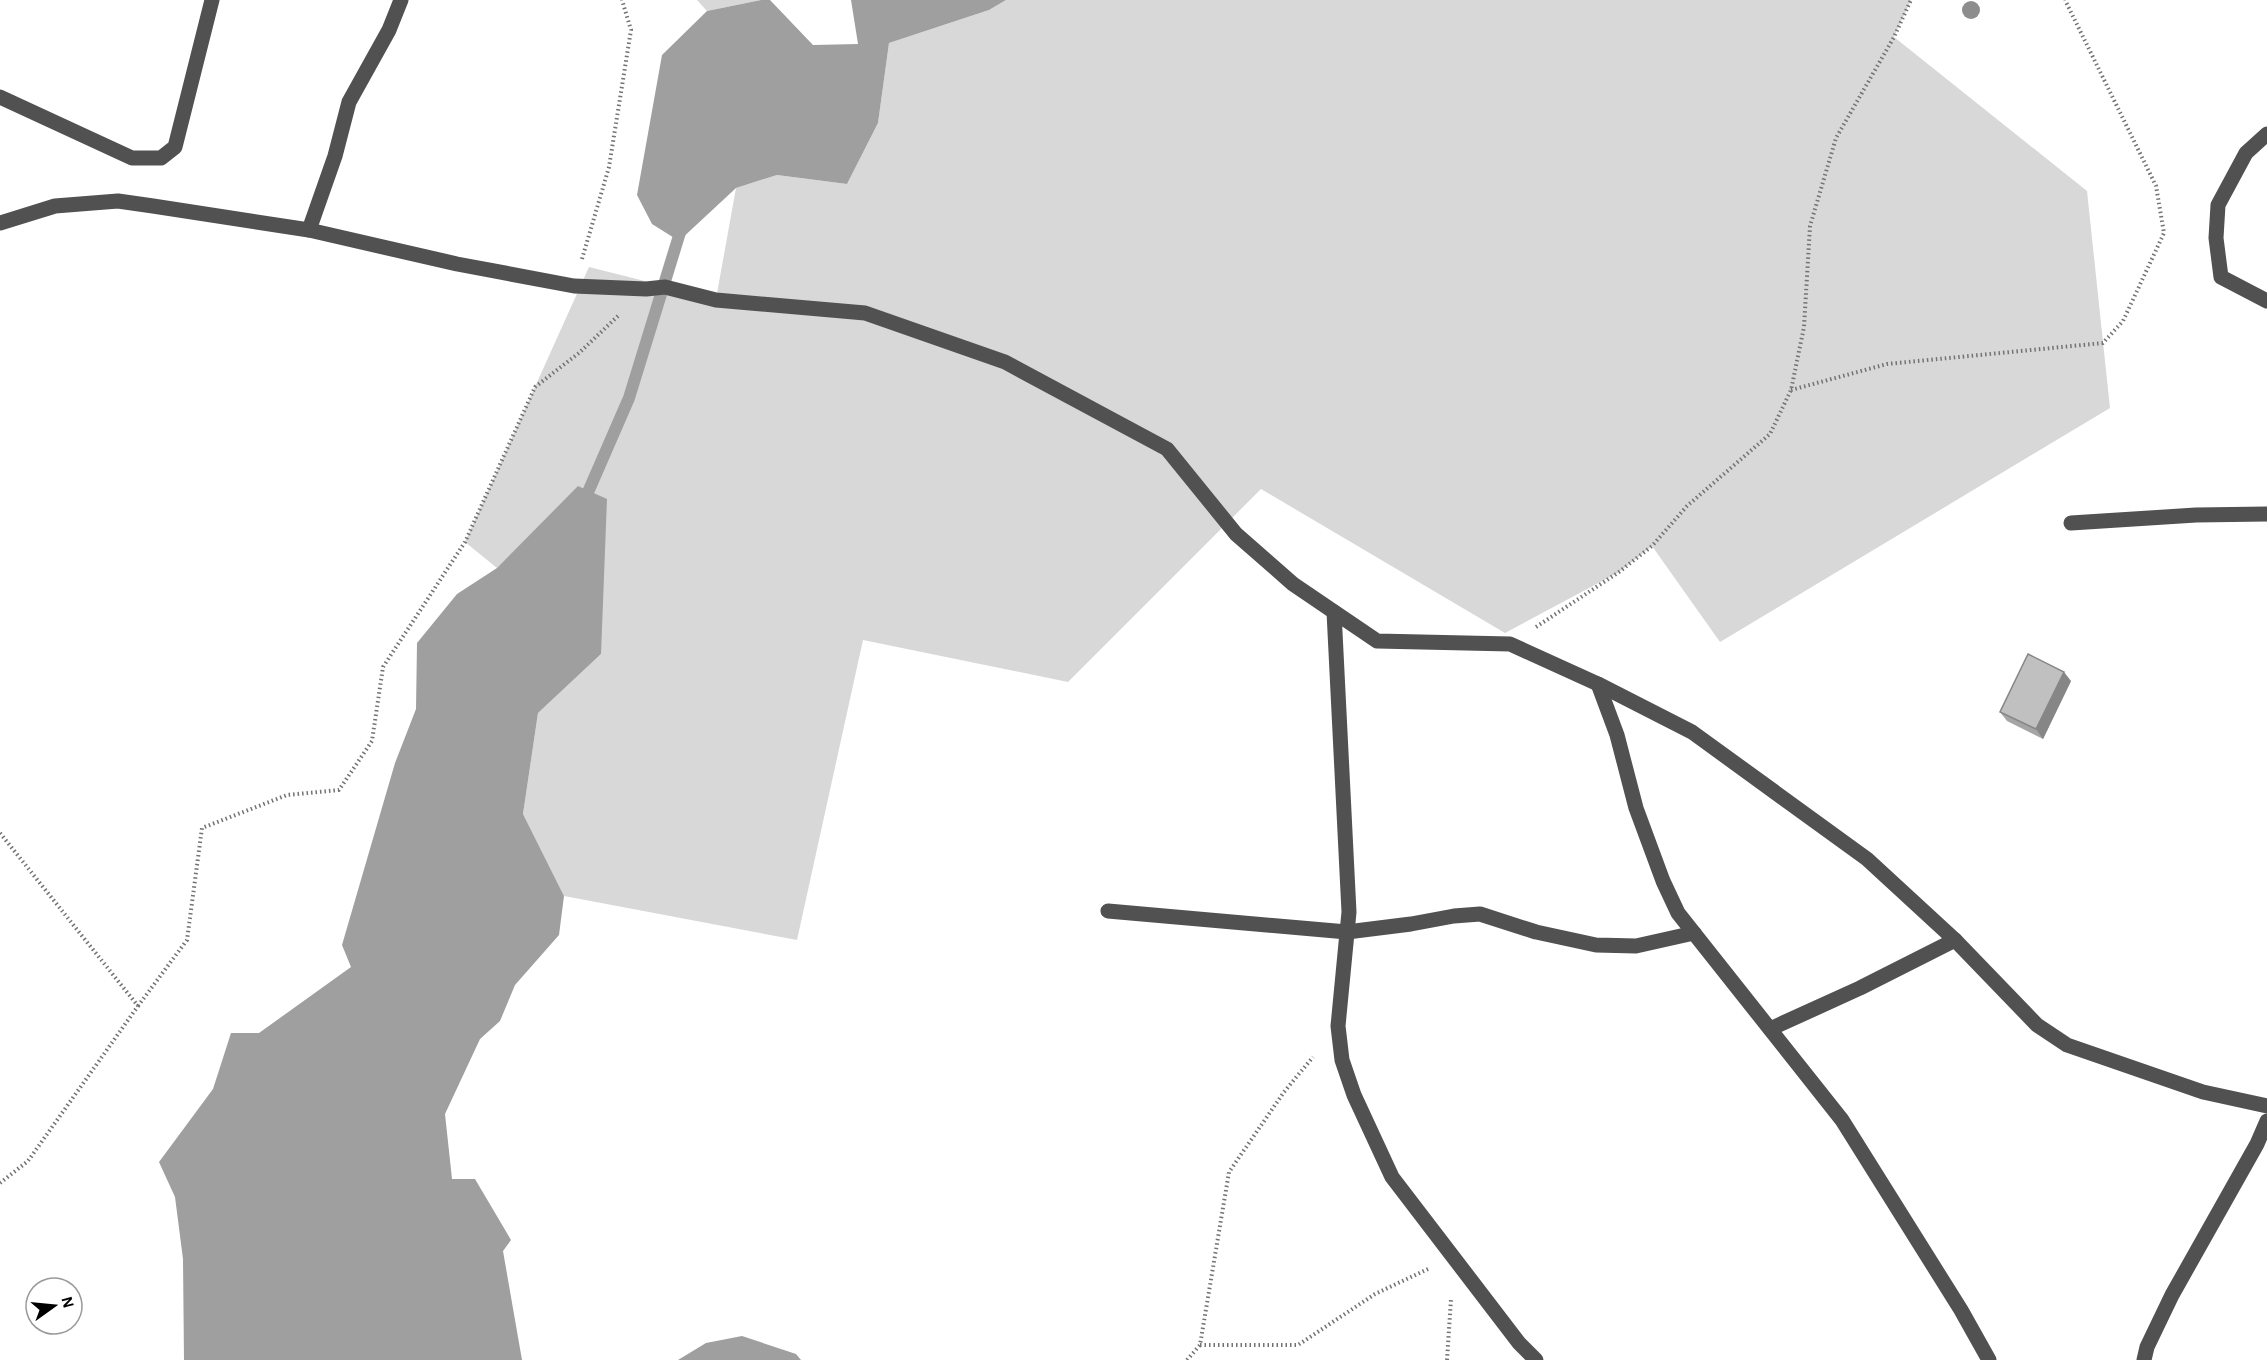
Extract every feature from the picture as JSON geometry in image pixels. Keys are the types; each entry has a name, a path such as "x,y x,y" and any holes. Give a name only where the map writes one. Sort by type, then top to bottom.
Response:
{"street":[{"path":"0,97 132,158 161,158 175,147 212,0"},
{"path":"309,230 349,102 389,30 401,0"},
{"path":"2267,134 2246,153 2218,205 2216,238 2221,276 2267,301"},
{"path":"0,223 56,206 118,201 309,230 457,264 574,286 646,289 665,287 716,300 866,312 1005,362 1167,449 1236,534 1293,584 1377,641 1510,644 1598,684 1692,732 1867,859 1955,939 2037,1025 2067,1045 2203,1092 2267,1106"},
{"path":"2071,523 2196,514 2267,514"},
{"path":"1334,612 1349,912 1338,1026 1342,1060 1354,1095 1392,1177 1536,1360"},
{"path":"1598,684 1617,735 1636,808 1663,881 1678,913 1842,1120 1961,1310 1989,1360"},
{"path":"1108,911 1347,932 1480,914 1536,932 1596,945 1636,946 1694,933"},
{"path":"1770,1029 1860,988 1955,939"},
{"path":"2144,1360 2147,1347 2172,1295 2257,1144 2267,1121"}],"path":[{"path":"574,286 609,167 631,30 622,0"},
{"path":"1510,644 1619,572 1652,546 1687,506 1770,434 1791,390 1804,327 1810,226 1836,138 1894,37 1911,0"},
{"path":"1791,390 1887,364 2103,342 2123,321 2164,232 2156,186 2065,0"},
{"path":"0,1183 27,1161 187,940 202,828 286,795 339,790 372,741 383,667 465,542 535,387 579,353 646,289"},
{"path":"0,833 138,1006"},
{"path":"1187,1360 1200,1345 1229,1172 1284,1092 1338,1026"},
{"path":"1200,1345 1298,1345 1375,1294 1454,1257 1447,1360"}],"shaded area":[{"path":"697,0 761,0 707,11"},
{"path":"770,0 813,45 858,44 851,0 1006,0 989,10 889,43 878,123 847,184 777,175 736,188 679,241 652,224 637,195 662,55 707,11"},
{"path":"1006,0 1911,0 1894,37 2087,191 2110,408 1720,642 1652,546 1619,572 1505,633 1261,489 1068,682 863,640 797,940 564,896 523,814 538,713 601,654 578,487 497,568 465,542 589,267 716,299 736,188 777,175 847,184 878,123 889,43 989,10"},
{"path":"578,486 607,499 601,654 538,713 523,814 564,896 559,935 515,985 500,1021 480,1039 445,1114 452,1179 475,1179 511,1240 503,1251 522,1360 184,1360 183,1259 175,1197 159,1162 213,1089 231,1033 259,1033 351,967 342,945 395,763 416,709 417,643 457,594 497,568"},
{"path":"742,1336 796,1354 801,1360 678,1360 706,1343"}],"building":[{"path":"2028,654 2064,672 2036,729 2000,712"}],"waterway":[{"path":"582,506 629,398 682,226"}]}
